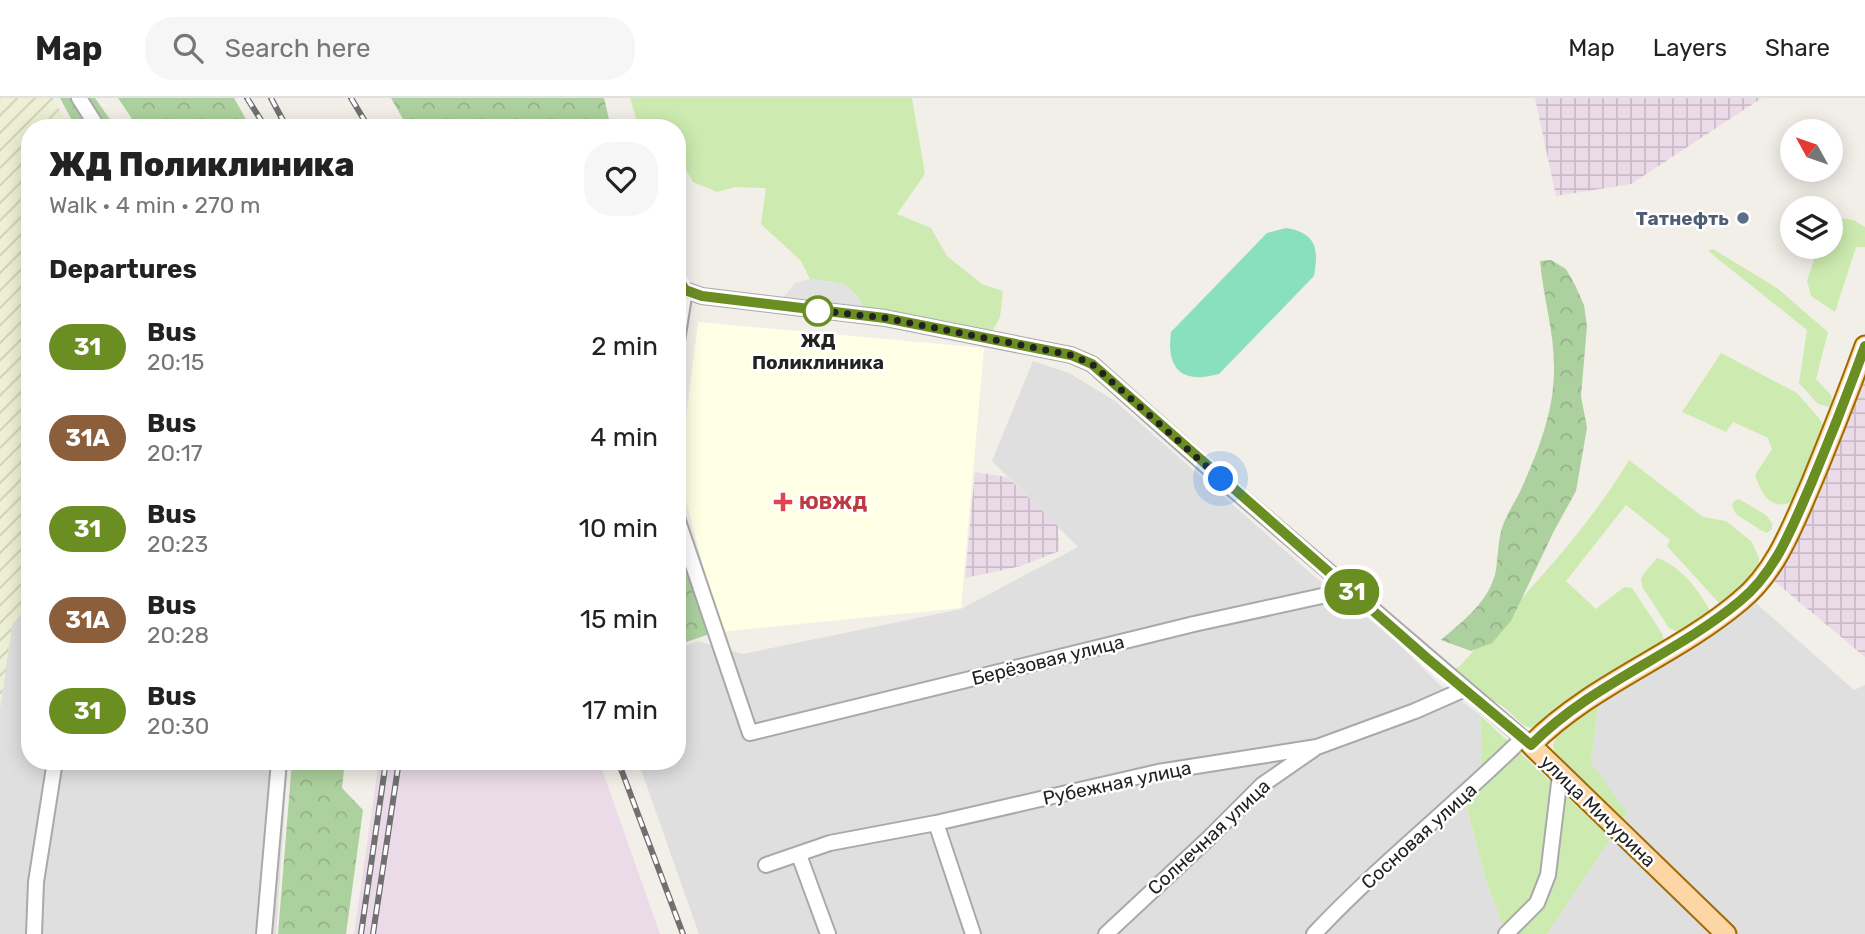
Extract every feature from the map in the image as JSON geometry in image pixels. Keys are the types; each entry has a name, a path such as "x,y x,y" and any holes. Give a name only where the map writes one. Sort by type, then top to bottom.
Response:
{"main road":[{"path":"1527,741 1741,601 1763,578 1792,528 1839,419 1865,346"},
{"name":"улица Мичурина","path":"1527,741 1726,934"}],"street":[{"path":"79,98 92,119"},
{"name":"улица Мичурина","path":"686,290 715,298 885,318 1071,355 1092,364 1527,741"},
{"name":"Берёзовая улица","path":"686,545 750,733 1194,624 1331,594 1345,585"},
{"name":"Рубежная улица","path":"766,864 830,843 936,823 1158,772 1317,747 1415,711 1465,689"},
{"name":"Сосновая улица","path":"1314,934 1404,847 1527,741"},
{"name":"Солнечная улица","path":"1107,934 1262,785 1317,747"},
{"path":"34,934 37,883 54,770"},
{"path":"264,934 278,770"},
{"path":"1506,934 1536,903 1548,875 1560,775"},
{"path":"936,823 973,934"},
{"path":"799,855 828,934"}],"shaded area":[{"path":"0,98 53,98 64,119 21,119 21,614 12,625 0,708"},
{"path":"1535,98 1762,98 1631,184 1556,196"},
{"path":"810,279 844,284 858,296 864,308 783,298 795,283"},
{"path":"698,322 984,348 961,608 720,632 686,500 686,417"},
{"path":"1033,361 1069,373 1115,401 1314,576 1395,640 1440,685 1480,715 1482,761 1466,806 1486,881 1506,934 699,934 641,770 686,770 686,646 698,641 743,654 961,609 1078,547 992,461"},
{"path":"1865,365 1865,657 1773,580 1842,428"},
{"path":"975,472 1007,477 1058,526 1059,551 1021,566 965,578"},
{"path":"1756,603 1854,690 1865,685 1865,934 1547,934 1627,814 1591,762 1599,700"},
{"path":"21,614 21,770 287,770 276,934 0,934 0,708 12,625"},
{"path":"378,770 602,770 660,934 354,934"}],"green space":[{"path":"60,98 95,98 110,119 71,119"},
{"path":"118,98 234,98 246,119 132,119"},
{"path":"391,98 604,98 609,119 403,119"},
{"path":"630,98 912,98 925,174 897,214 931,228 947,256 982,284 1003,291 1000,317 992,332 864,308 848,288 810,279 801,261 761,224 766,188 735,187 717,192 693,182 686,169 686,119 636,119"},
{"path":"1843,219 1854,220 1865,227 1865,247 1856,247 1835,312 1811,296 1807,281 1814,259 1843,259"},
{"path":"1286,228 1304,234 1313,243 1316,257 1314,276 1219,374 1195,377 1179,371 1171,356 1171,332 1267,233"},
{"path":"1713,249 1777,288 1828,332 1816,379 1831,395 1832,402 1829,407 1818,404 1799,383 1807,330 1708,251"},
{"path":"1551,260 1566,269 1575,285 1584,305 1587,326 1581,396 1587,428 1576,491 1511,621 1492,643 1471,651 1441,640 1475,609 1493,581 1502,528 1528,474 1546,425 1553,388 1554,355 1540,261"},
{"path":"1721,353 1797,393 1826,430 1798,500 1775,503 1761,490 1755,475 1772,449 1768,438 1733,422 1726,432 1682,412"},
{"path":"1629,460 1703,517 1726,521 1752,542 1759,558 1758,570 1729,602 1719,603 1667,546 1670,540 1626,505 1566,581 1596,609 1624,587 1632,588 1662,633 1664,641 1661,646 1629,663 1531,728 1499,704 1486,701 1449,670 1459,667 1549,567 1592,515"},
{"path":"1739,499 1766,515 1772,523 1772,529 1767,533 1762,531 1736,514 1732,506 1734,501"},
{"path":"1657,558 1674,567 1689,580 1711,613 1680,633 1669,628 1643,588 1641,580 1644,573"},
{"path":"686,562 713,633 686,642"},
{"path":"1599,700 1591,762 1627,813 1620,825 1555,756 1553,745 1557,733"},
{"path":"1480,715 1611,838 1547,934 1506,934 1486,881 1466,805 1482,761"},
{"path":"291,770 344,770 342,788 363,810 346,934 278,934"}],"railway":[{"path":"247,98 260,119"},
{"path":"271,98 282,119"},
{"path":"351,98 364,119"},
{"path":"361,934 385,770"},
{"path":"373,934 398,770"},
{"path":"621,770 683,934"}],"bus line":[{"name":"31","path":"686,290 702,296 885,318 1071,355 1092,364 1428,659 1531,745 1544,731 1606,687 1741,601 1763,578 1792,528 1839,419 1865,346"}],"place":[{"name":"Татнефть","path":"1743,218"},
{"name":"ЖД Поликлиника","path":"818,311"},
{"name":"ЮВЖД","path":"783,502"}],"route":[{"path":"818,311 814,310 885,318 1071,355 1092,364 1221,479"}]}
